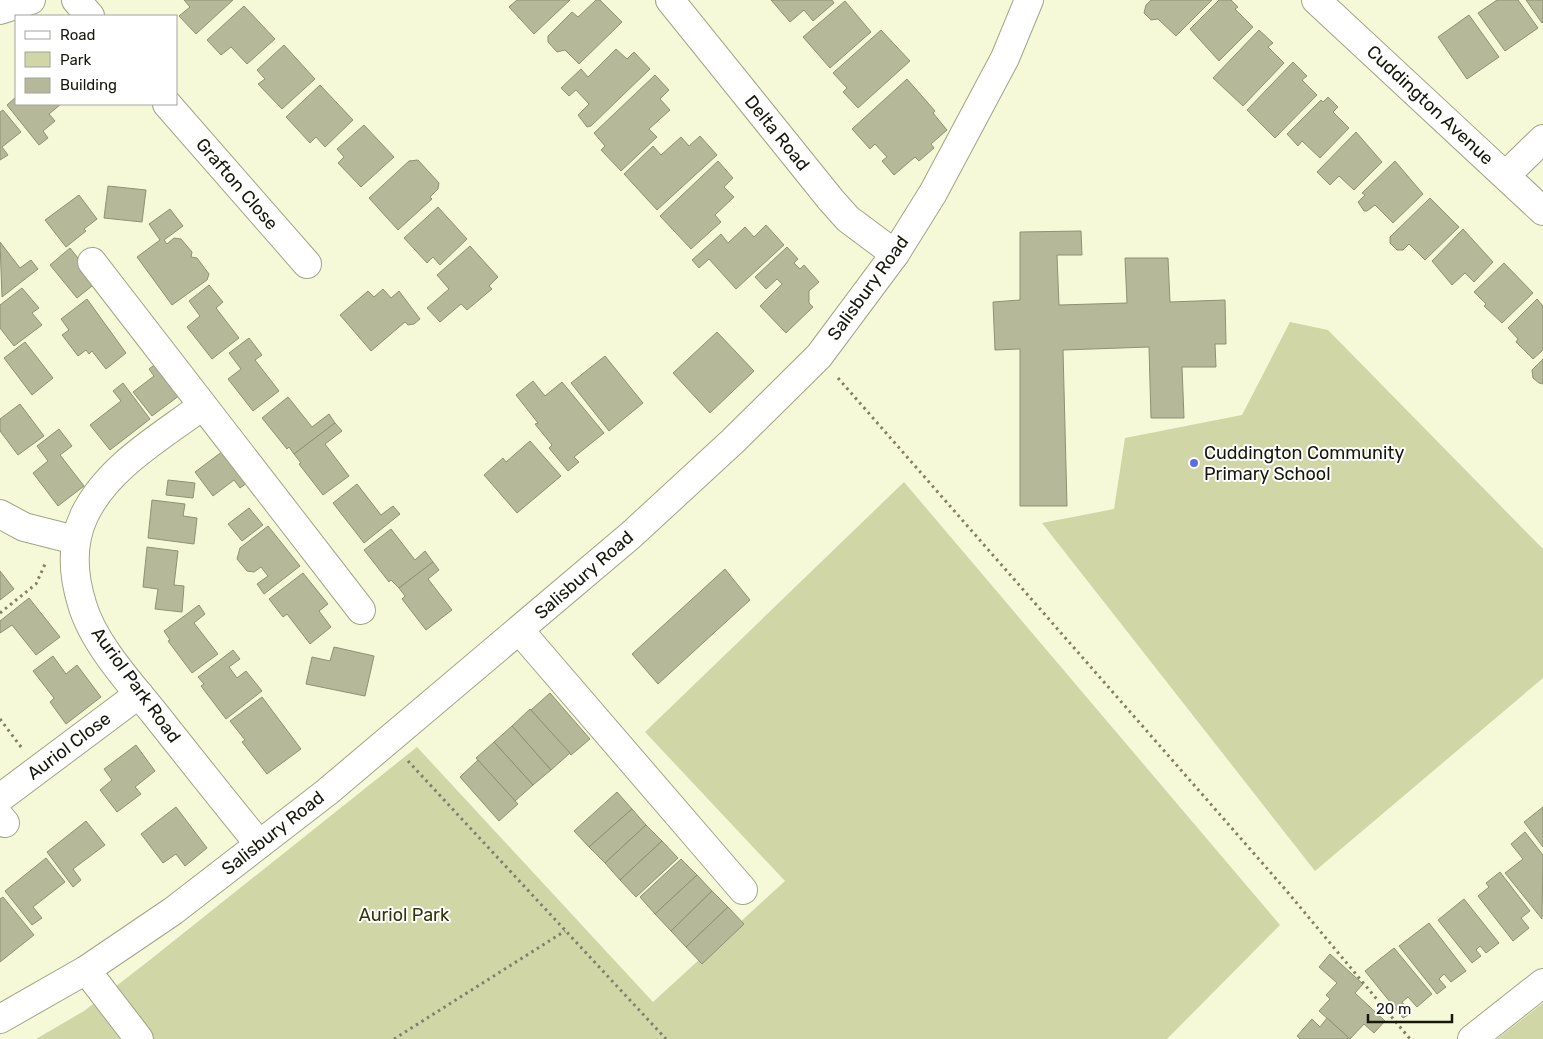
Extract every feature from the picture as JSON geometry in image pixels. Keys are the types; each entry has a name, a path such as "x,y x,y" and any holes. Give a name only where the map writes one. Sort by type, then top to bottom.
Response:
{"street":[{"path":"0,10 31,0"},
{"path":"76,0 89,15"},
{"name":"Delta Road","path":"670,0 831,200 848,219 895,254"},
{"name":"Salisbury Road","path":"0,1019 86,970 173,911 389,741 631,535 733,441 819,356 895,254 933,192 1001,67 1028,0"},
{"name":"Cuddington Avenue","path":"1316,0 1543,210"},
{"name":"Grafton Close","path":"168,105 307,264"},
{"path":"1506,175 1543,140"},
{"path":"92,262 361,610"},
{"name":"Auriol Park Road","path":"202,406 117,470 100,490 84,515 75,540 74,571 82,605 97,638 139,694 259,844"},
{"path":"0,514 24,527 75,540"},
{"path":"520,631 743,890"},
{"name":"Auriol Close","path":"2,813 38,769 139,694"},
{"path":"86,970 139,1039"},
{"path":"1472,1039 1543,982"}],"path":[{"path":"819,356 1284,889 1410,1039"},
{"path":"0,612 36,584 50,554 75,540"},
{"path":"0,719 38,769"},
{"path":"389,741 666,1039"},
{"path":"394,1039 565,931"}],"green space":[{"path":"1290,322 1328,330 1543,549 1543,678 1315,871 1042,523 1114,509 1125,438 1242,415"},
{"name":"Auriol Park","path":"904,482 1280,925 1167,1039 36,1039 84,1011 417,747 653,1002 785,881 645,732"},
{"path":"1543,1003 1543,1039 1497,1039"}],"building":[{"path":"184,0 233,0 196,34 179,16 190,7"},
{"path":"517,0 570,0 534,34 509,7"},
{"path":"596,0 600,0 622,22 579,64 565,50 557,52 548,42 548,36 572,12 578,17"},
{"path":"771,0 832,0 834,3 813,21 804,10 790,22"},
{"path":"1151,0 1212,0 1176,36 1158,19 1151,20 1144,13 1146,5"},
{"path":"1219,0 1231,0 1238,7 1235,9 1253,27 1219,61 1190,29"},
{"path":"1497,0 1518,0 1538,28 1505,51 1478,13"},
{"path":"1526,0 1543,0 1542,23"},
{"path":"845,1 871,32 830,68 803,37"},
{"path":"244,6 275,39 247,64 231,47 221,55 207,40"},
{"path":"1469,15 1499,57 1467,79 1438,37"},
{"path":"881,30 910,61 858,108 843,92 847,88 833,73"},
{"path":"1259,30 1273,43 1268,47 1284,63 1243,106 1213,78"},
{"path":"284,45 315,79 282,109 258,84 265,79 257,70"},
{"path":"616,49 627,59 634,52 650,69 591,126 587,127 578,115 589,104 576,90 569,96 561,88 581,69 588,77"},
{"path":"1293,62 1307,76 1302,80 1317,95 1275,138 1247,110"},
{"path":"655,75 669,90 660,99 670,110 649,129 657,137 621,171 601,150 605,146 594,133"},
{"path":"907,79 935,111 933,113 947,130 931,144 934,148 919,161 915,157 894,175 882,161 887,157 875,144 870,149 852,129"},
{"path":"320,85 353,120 325,147 316,137 310,143 286,117"},
{"path":"1328,97 1338,107 1333,112 1349,128 1320,158 1302,141 1298,146 1287,134 1321,100 1323,102"},
{"path":"15,98 15,105 60,105 49,114 55,121 43,131 48,138 39,145 7,105"},
{"path":"3,110 21,132 2,147 8,155 0,160 0,112"},
{"path":"364,125 394,157 361,187 338,163 344,157 337,149"},
{"path":"1356,132 1382,162 1354,190 1339,176 1330,185 1317,172"},
{"path":"700,136 717,155 657,210 624,174 653,146 661,155 681,137 689,146"},
{"path":"418,160 439,183 438,189 430,197 432,199 398,230 369,198 409,161"},
{"path":"718,161 733,178 724,187 734,197 715,215 721,222 691,249 660,216"},
{"path":"1395,161 1423,194 1393,223 1375,205 1364,211 1358,202 1365,195 1362,193"},
{"path":"108,186 146,190 142,222 104,218"},
{"path":"79,195 97,219 84,229 86,231 66,247 45,220"},
{"path":"1430,198 1459,227 1425,260 1409,244 1403,250 1397,250 1390,243 1390,237"},
{"path":"438,207 467,239 440,265 433,257 427,263 404,238"},
{"path":"170,209 183,226 164,240 167,244 174,238 181,239 192,252 191,257 197,258 209,274 207,280 172,305 137,257 160,240 149,224"},
{"path":"766,225 784,245 736,289 709,259 699,268 692,260 721,234 728,243 745,227 754,237"},
{"path":"1463,229 1493,262 1474,282 1465,273 1452,285 1432,261"},
{"path":"1081,231 1082,255 1057,255 1059,305 1127,303 1125,258 1168,258 1170,302 1225,300 1226,344 1215,344 1216,367 1182,367 1184,418 1151,418 1149,347 1063,350 1067,506 1020,506 1020,349 995,350 993,302 1020,300 1020,232"},
{"path":"0,242 20,268 31,260 38,269 2,297"},
{"path":"470,246 498,277 489,286 492,289 467,310 461,304 440,322 427,308 449,289 437,275"},
{"path":"787,247 798,259 794,263 800,269 804,265 819,282 809,291 809,303 813,307 786,333 760,306 782,284 777,279 766,289 755,277"},
{"path":"70,248 97,282 77,298 50,265"},
{"path":"1504,263 1533,293 1502,323 1484,306 1486,304 1474,292"},
{"path":"209,285 223,302 216,308 239,338 212,359 187,327 200,316 189,301"},
{"path":"22,288 39,308 32,313 42,325 14,346 0,328 0,305"},
{"path":"383,289 391,298 399,291 420,319 414,324 408,325 405,322 371,351 340,315 368,291 374,297"},
{"path":"87,299 126,353 106,369 92,351 89,354 86,350 78,356 62,335 69,330 61,319"},
{"path":"1537,299 1543,306 1543,350 1533,359 1516,342 1518,339 1508,328"},
{"path":"717,332 754,371 710,413 673,373"},
{"path":"249,338 262,355 255,360 279,391 253,411 228,379 241,369 229,353"},
{"path":"25,342 53,378 32,395 4,358"},
{"path":"605,356 643,403 609,431 571,383"},
{"path":"1543,359 1543,384 1533,378 1532,370"},
{"path":"160,361 184,392 152,416 133,392 154,376 149,369"},
{"path":"533,381 545,396 562,382 604,433 574,457 579,462 568,471 549,448 552,445 535,424 538,423 516,395"},
{"path":"123,383 150,419 110,450 90,425 121,401 113,391"},
{"path":"288,397 312,427 329,414 335,423 294,454 289,447 287,449 262,418"},
{"path":"20,404 44,436 18,455 0,431 0,419"},
{"path":"335,423 342,431 325,444 349,476 323,495 299,464 301,463 294,454"},
{"path":"59,429 72,446 60,455 84,486 58,506 33,473 48,461 37,446"},
{"path":"530,441 561,476 517,513 484,475 503,458 506,462"},
{"path":"227,448 251,480 240,488 234,480 213,496 195,472"},
{"path":"168,480 195,483 193,498 166,495"},
{"path":"357,484 381,515 393,506 400,514 364,543 333,503"},
{"path":"152,500 185,504 183,516 197,518 194,544 148,538"},
{"path":"249,508 263,525 242,541 228,524"},
{"path":"268,526 300,566 264,594 257,584 268,576 261,567 254,572 247,571 237,559 240,548"},
{"path":"391,529 415,560 425,551 433,562 399,588 391,580 389,582 364,550"},
{"path":"147,547 178,551 174,585 184,586 182,612 155,609 158,589 143,587"},
{"path":"433,562 439,570 428,579 452,610 426,630 402,599 405,596 399,588"},
{"path":"725,569 750,600 658,684 632,654"},
{"path":"0,571 14,589 0,600"},
{"path":"303,573 328,604 319,611 331,627 310,644 287,614 283,617 269,599"},
{"path":"29,598 60,637 36,655 12,625 0,633 0,621"},
{"path":"199,605 205,614 194,623 218,654 192,673 168,641 170,640 164,631"},
{"path":"334,647 374,656 365,696 306,684 312,657 330,661"},
{"path":"233,650 240,659 229,667 237,678 246,671 262,691 226,719 201,686 204,684 198,677"},
{"path":"53,656 66,674 77,665 101,697 66,724 50,702 54,698 33,671"},
{"path":"550,693 590,739 571,755 531,710"},
{"path":"262,697 301,749 267,774 242,742 245,740 230,721"},
{"path":"530,709 570,753 551,770 512,726"},
{"path":"512,726 551,770 533,785 494,742"},
{"path":"494,742 533,785 515,801 476,758"},
{"path":"136,745 155,771 135,787 141,794 117,812 100,790 112,780 104,769"},
{"path":"478,760 518,804 499,821 460,777"},
{"path":"617,792 632,809 589,847 574,831"},
{"path":"176,807 207,848 185,866 176,854 163,863 141,834"},
{"path":"1543,807 1543,847 1524,822"},
{"path":"632,809 646,825 605,863 589,847"},
{"path":"86,821 105,845 73,869 81,880 73,887 47,852"},
{"path":"646,825 662,841 620,880 605,863"},
{"path":"1525,832 1543,855 1542,919 1505,873 1523,859 1511,844"},
{"path":"662,841 678,858 636,897 620,880"},
{"path":"46,858 65,882 33,907 42,918 32,925 5,891"},
{"path":"681,859 697,875 655,914 640,897"},
{"path":"1500,872 1530,911 1521,918 1529,928 1513,941 1478,896 1489,887 1486,883"},
{"path":"697,875 712,891 671,931 655,914"},
{"path":"712,891 728,907 686,947 671,931"},
{"path":"3,897 34,935 0,962 0,899"},
{"path":"1464,899 1499,943 1486,953 1480,946 1476,950 1481,956 1472,963 1438,920"},
{"path":"728,907 744,924 702,964 686,947"},
{"path":"1429,923 1466,971 1451,982 1444,974 1439,979 1446,987 1437,994 1399,946"},
{"path":"1394,948 1432,994 1417,1007 1408,997 1402,1002 1411,1013 1403,1018 1365,971"},
{"path":"1330,954 1363,984 1355,993 1385,1021 1374,1033 1364,1024 1350,1039 1319,1011 1330,999 1326,995 1337,983 1319,967"},
{"path":"1327,1018 1350,1039 1300,1039 1297,1036 1312,1019 1320,1027"}],"place":[{"name":"Cuddington Community Primary School","path":"1194,463"}]}
